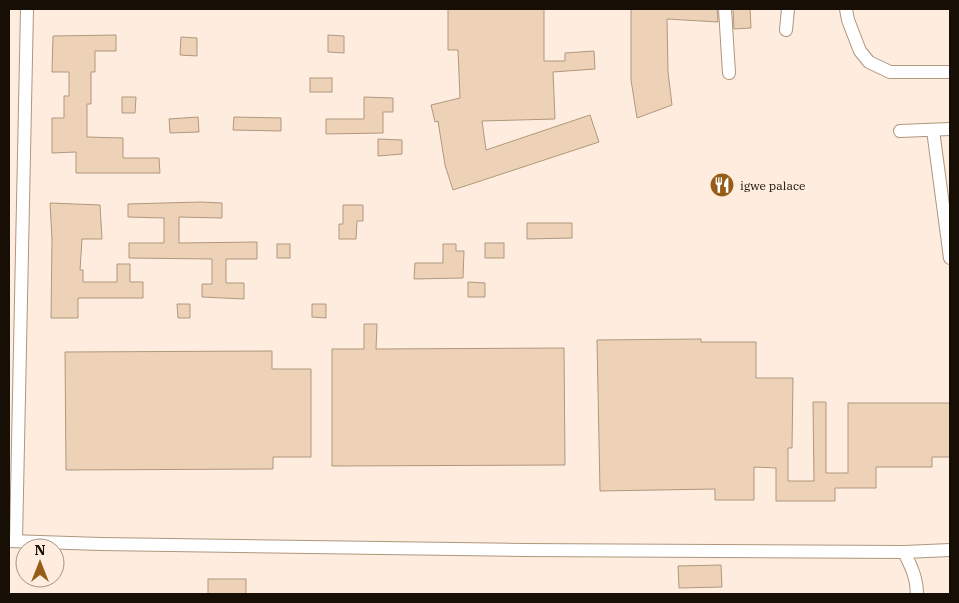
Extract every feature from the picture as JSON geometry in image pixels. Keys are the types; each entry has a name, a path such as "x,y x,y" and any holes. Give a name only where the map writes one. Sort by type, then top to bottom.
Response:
{"street":[{"path":"27,9 12,541 101,544 504,549 904,552 950,550"},
{"path":"725,9 728,73"},
{"path":"786,30 788,9"},
{"path":"846,9 848,20 860,50 870,62 890,72 950,72"},
{"path":"900,131 950,129"},
{"path":"933,130 950,258"},
{"path":"904,552 914,572 917,594"}],"building":[{"path":"448,9 544,9 544,61 565,61 565,53 594,51 595,69 553,72 555,119 482,121 486,150 590,115 599,142 453,190 445,165 438,121 435,122 431,105 460,98 458,50 448,50"},
{"path":"631,9 717,9 718,22 667,19 668,72 672,105 637,118 631,80"},
{"path":"733,9 750,9 751,28 734,29"},
{"path":"116,35 116,51 95,51 95,72 91,72 91,104 87,104 87,137 123,138 123,158 159,158 160,173 76,173 76,152 52,153 52,118 64,118 64,96 69,96 69,72 52,72 53,36"},
{"path":"328,35 344,36 344,53 328,52"},
{"path":"181,37 197,38 197,56 180,55"},
{"path":"310,78 332,78 332,92 310,92"},
{"path":"122,97 136,97 135,113 122,113"},
{"path":"364,97 393,98 393,112 383,112 383,133 326,134 326,119 364,119"},
{"path":"198,117 199,132 170,133 169,119"},
{"path":"234,117 281,118 281,131 233,130"},
{"path":"378,139 402,140 402,154 378,156"},
{"path":"50,203 100,205 102,239 82,239 80,270 83,270 83,282 117,282 117,264 130,264 130,282 143,282 143,298 78,298 78,318 51,318 52,239"},
{"path":"222,203 222,218 179,217 179,243 257,242 257,259 226,259 226,283 244,283 244,299 202,297 202,284 212,284 212,259 129,258 129,243 164,243 164,218 128,217 128,204"},
{"path":"343,205 363,205 363,221 357,221 356,239 339,239 339,224 343,224"},
{"path":"527,223 572,223 572,238 527,239"},
{"path":"485,243 504,243 504,258 485,258"},
{"path":"277,244 290,244 290,258 277,258"},
{"path":"443,244 456,244 456,251 464,251 463,278 414,279 415,263 443,263"},
{"path":"468,282 485,283 485,297 468,297"},
{"path":"177,304 190,304 190,318 178,318"},
{"path":"312,304 326,304 326,318 312,317"},
{"path":"364,324 377,324 376,349 564,348 565,465 332,466 332,349 364,349"},
{"path":"701,339 701,342 756,342 756,378 793,378 792,448 788,448 788,481 814,481 813,402 826,402 826,473 848,473 848,403 950,403 950,457 932,457 932,467 876,467 876,488 835,488 835,501 776,501 776,468 754,467 754,500 715,500 715,489 600,491 597,340"},
{"path":"272,351 272,369 311,369 311,457 273,457 273,469 66,470 65,352"},
{"path":"721,565 722,587 679,588 678,566"},
{"path":"208,579 246,579 246,594 208,594"}],"place":[{"name":"igwe palace","path":"722,185"}]}
